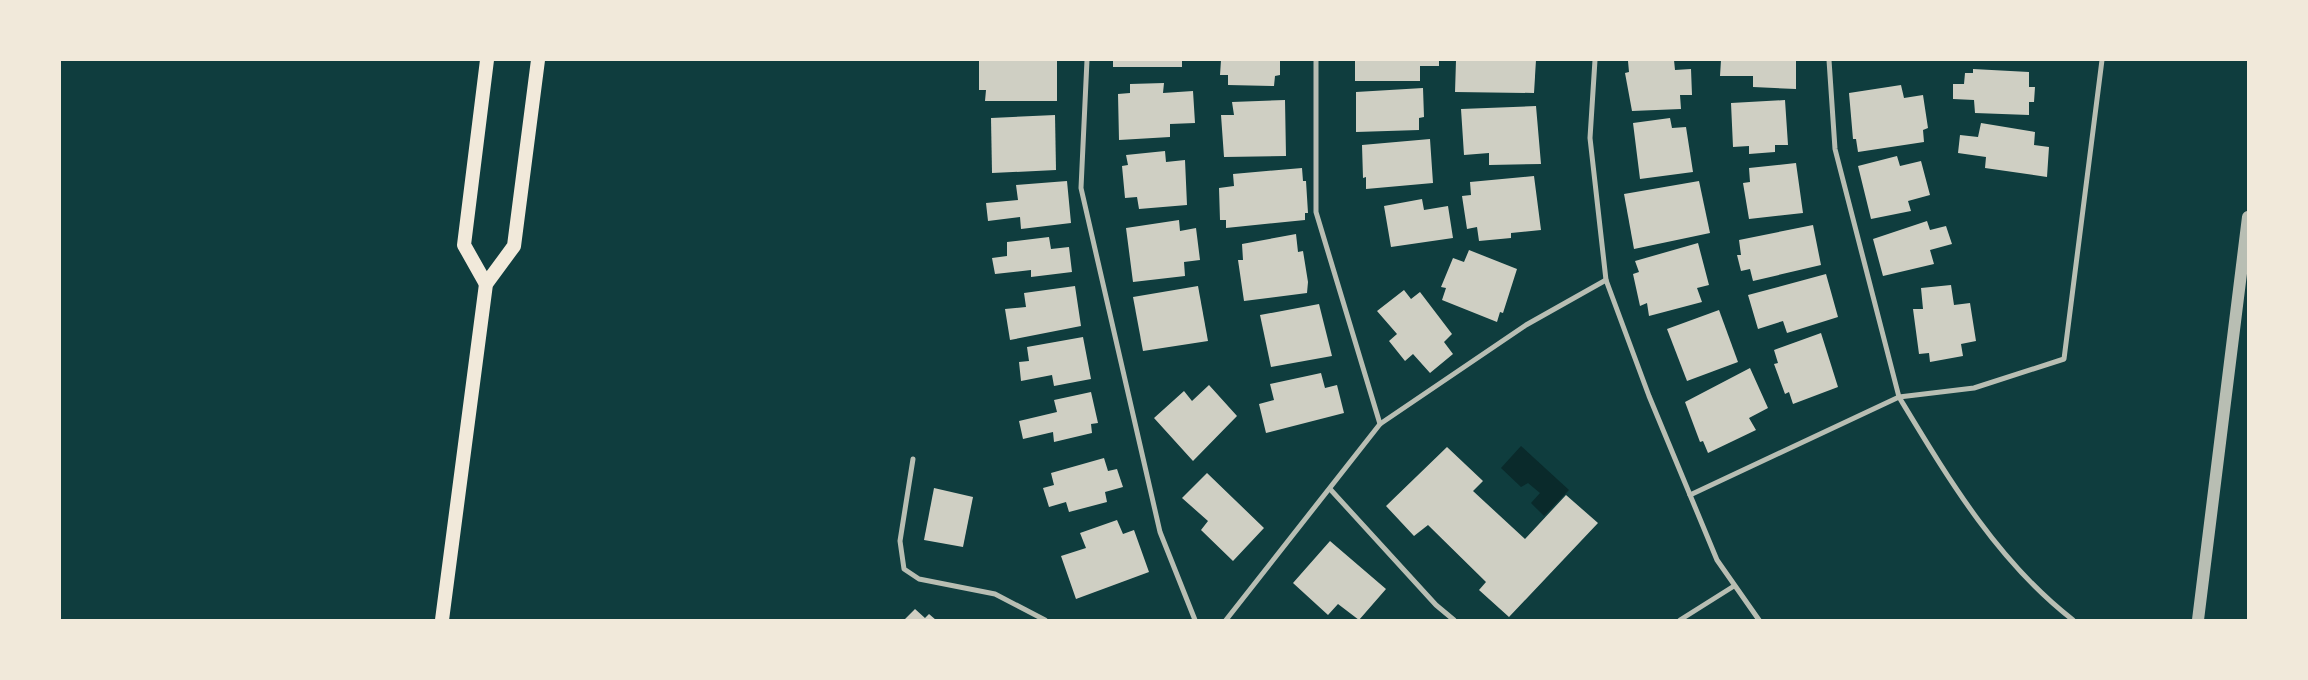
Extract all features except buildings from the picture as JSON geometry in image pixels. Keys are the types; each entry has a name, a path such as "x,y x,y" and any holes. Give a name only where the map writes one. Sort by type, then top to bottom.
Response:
{"main road":[{"path":"486,284 464,245 487,60"},
{"path":"442,621 486,284 514,246 538,60"}],"street":[{"path":"2198,621 2249,216"}],"lane":[{"path":"1087,60 1081,188 1160,532 1195,621"},
{"path":"1316,60 1316,212 1380,424"},
{"path":"1595,60 1590,138 1606,280 1717,560 1759,621"},
{"path":"1829,60 1835,149 1899,397 1994,544 2054,606 2073,621"},
{"path":"1690,495 1899,397 1974,388 2064,359 2102,60"},
{"path":"1226,621 1380,424 1526,325 1606,280"},
{"path":"913,459 900,541 904,569 919,579 955,583 995,594 1045,621"},
{"path":"1330,489 1454,621"},
{"path":"1680,621 1734,586"}],"water":[{"path":"1521,446 1569,490 1544,516 1531,503 1540,493 1528,483 1521,487 1501,468"}]}
